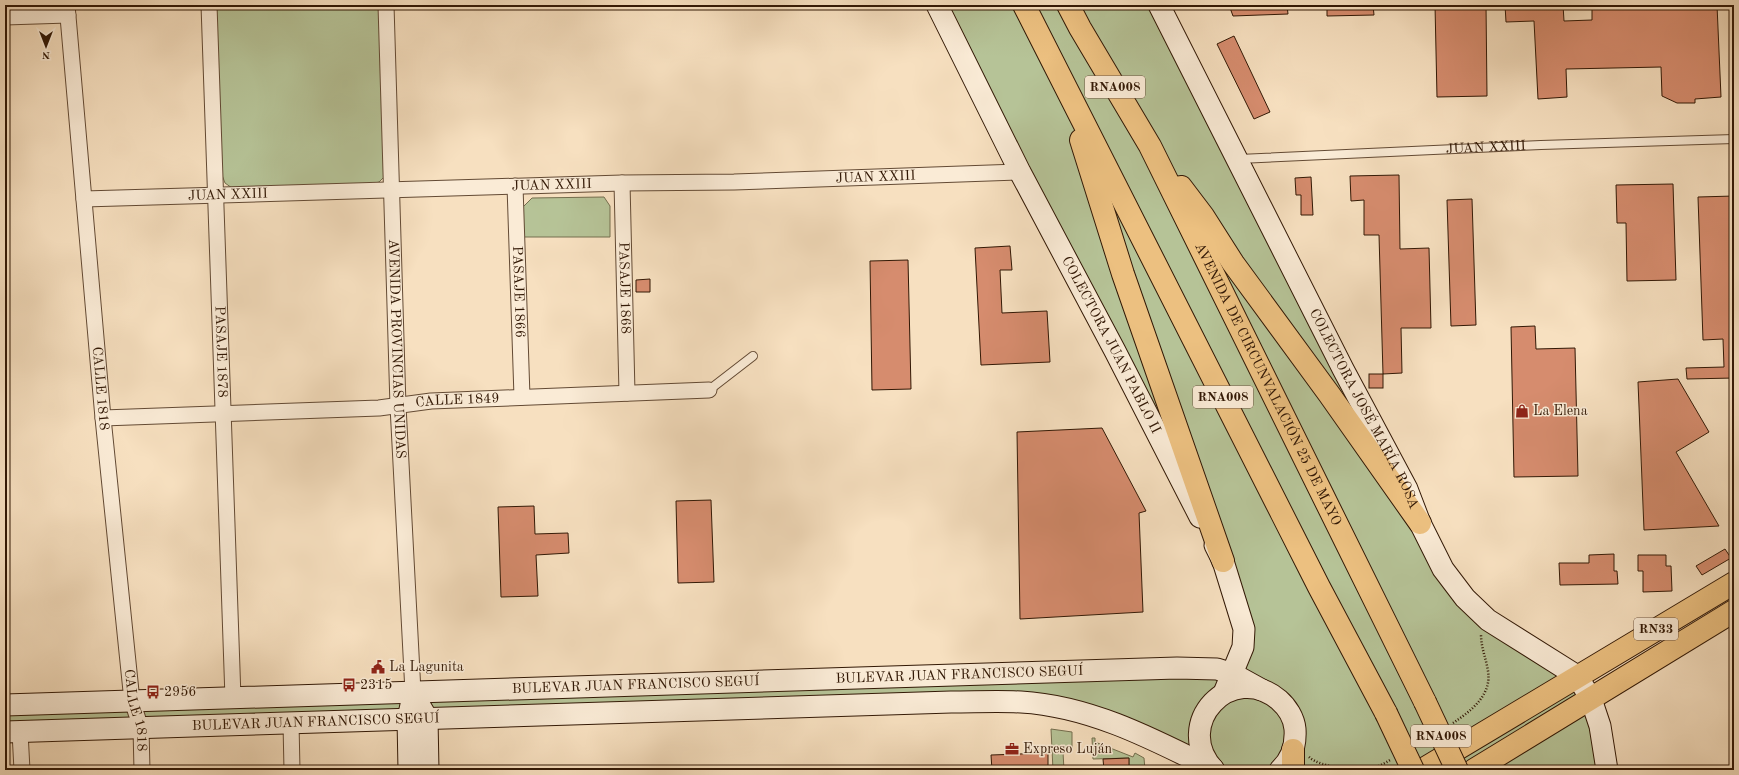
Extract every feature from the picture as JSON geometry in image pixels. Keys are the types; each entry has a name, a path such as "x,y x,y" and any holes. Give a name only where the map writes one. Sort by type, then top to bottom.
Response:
{"main road":[{"name":"COLECTORA JUAN PABLO II","path":"937,5 1020,172 1115,351 1223,561 1244,629 1243,647 1224,693"},
{"name":"RNA008","path":"1024,5 1312,573 1386,713 1413,770"},
{"name":"AVENIDA DE CIRCUNVALACIÓN 25 DE MAYO","path":"1068,5 1150,146 1425,702 1457,770"},
{"name":"COLECTORA JOSÉ MARÍA ROSA","path":"1159,5 1329,342 1408,489 1420,523 1443,569 1465,598 1488,620 1577,676 1590,698 1600,726 1607,770"},
{"name":"RNA008","path":"1062,80 1123,274 1223,561"},
{"path":"1150,146 1203,216 1233,263 1329,394 1420,523"},
{"name":"RN33","path":"1422,770 1734,583"},
{"name":"RN33","path":"1474,770 1734,611"},
{"name":"BULEVAR JUAN FRANCISCO SEGUÍ","path":"5,705 1177,668 1217,670 1233,674 1273,695 1283,703 1290,713 1294,725 1295,738 1293,760"},
{"path":"1214,770 1202,751 1199,741 1199,730 1207,708 1224,693 1236,688 1249,687 1262,690"},
{"name":"AVENIDA PROVINCIAS UNIDAS","path":"413,692 428,770"},
{"name":"BULEVAR JUAN FRANCISCO SEGUÍ","path":"13,732 943,702 1022,702 1066,709 1112,723 1154,739 1214,770"},
{"name":"AVENIDA PROVINCIAS UNIDAS","path":"410,770 417,719"},
{"path":"1280,770 1289,760 1293,760"}],"street":[{"name":"PASAJE 1878","path":"209,5 233,698"},
{"name":"AVENIDA PROVINCIAS UNIDAS","path":"386,5 398,406 413,692"},
{"path":"5,17 67,10"},
{"name":"CALLE 1818","path":"67,10 103,418 132,701 141,728 142,770"},
{"name":"JUAN XXIII","path":"84,199 622,183 734,182 1020,172"},
{"name":"PASAJE 1868","path":"622,183 626,393"},
{"name":"PASAJE 1866","path":"515,186 522,397"},
{"name":"CALLE 1849","path":"103,418 379,408 431,401 709,390"},
{"path":"291,723 292,770"},
{"path":"13,732 22,770"}],"lane":[{"name":"JUAN XXIII","path":"1238,159 1734,139"},
{"name":"CALLE 1849","path":"709,390 754,356"}],"path":[{"path":"1372,768 1376,770"}],"green space":[{"path":"215,5 380,5 385,176 379,182 368,185 232,188 225,183 222,175"},
{"path":"937,5 1159,5 1465,598 1577,676 1607,770 1214,770 1066,709 5,732 5,705 1217,669 1243,647 1223,561"},
{"path":"604,197 610,206 610,237 523,237 522,208 532,198"},
{"path":"1051,729 1072,732 1072,751 1063,752 1064,770 1053,770"},
{"path":"1092,738 1095,738 1095,742 1133,757 1135,753 1144,758 1145,770 1129,770 1129,758 1093,759"}],"building":[{"path":"1229,5 1287,5 1288,14 1233,16"},
{"path":"1327,5 1373,5 1374,15 1327,16"},
{"path":"1435,5 1486,5 1487,96 1437,97"},
{"path":"1505,5 1563,5 1564,21 1592,20 1592,5 1717,5 1721,97 1695,99 1695,103 1677,103 1662,96 1661,67 1566,69 1567,97 1538,99 1534,21 1506,22"},
{"path":"1234,36 1270,112 1254,119 1217,44"},
{"path":"1399,175 1400,249 1429,248 1431,328 1401,328 1402,373 1383,374 1379,235 1364,235 1364,200 1351,201 1350,176"},
{"path":"1311,177 1313,215 1301,215 1301,195 1296,195 1295,178"},
{"path":"1673,184 1676,280 1627,281 1626,223 1617,223 1616,185"},
{"path":"1734,196 1734,378 1687,379 1686,368 1724,367 1723,339 1703,340 1698,197"},
{"path":"1472,199 1476,325 1451,326 1447,200"},
{"path":"1010,246 1012,270 1000,270 1002,313 1047,311 1050,362 981,365 975,248"},
{"path":"908,260 911,389 872,390 870,261"},
{"path":"650,279 650,292 636,292 636,280"},
{"path":"1535,326 1536,349 1575,348 1578,476 1514,477 1511,327"},
{"path":"1369,374 1383,374 1383,388 1369,388"},
{"path":"1678,379 1709,432 1676,452 1719,526 1644,530 1638,382"},
{"path":"1102,428 1146,511 1139,513 1143,612 1020,619 1017,432"},
{"path":"711,500 714,582 678,583 676,501"},
{"path":"534,506 535,534 568,533 569,553 536,555 538,596 501,597 498,507"},
{"path":"1725,549 1731,558 1702,575 1696,566"},
{"path":"1614,554 1614,571 1617,571 1618,584 1560,585 1559,563 1589,563 1589,555"},
{"path":"1638,555 1666,555 1666,566 1671,566 1672,591 1643,592 1643,571 1638,571"},
{"path":"1048,753 1048,770 992,770 991,755"},
{"path":"1129,758 1129,770 1104,770 1103,759"}],"place":[{"name":"La Elena","path":"1522,411"},
{"name":"La Lagunita","path":"378,667"},
{"name":"2315","path":"349,685"},
{"name":"2956","path":"153,692"},
{"name":"Expreso Luján","path":"1012,749"}]}
